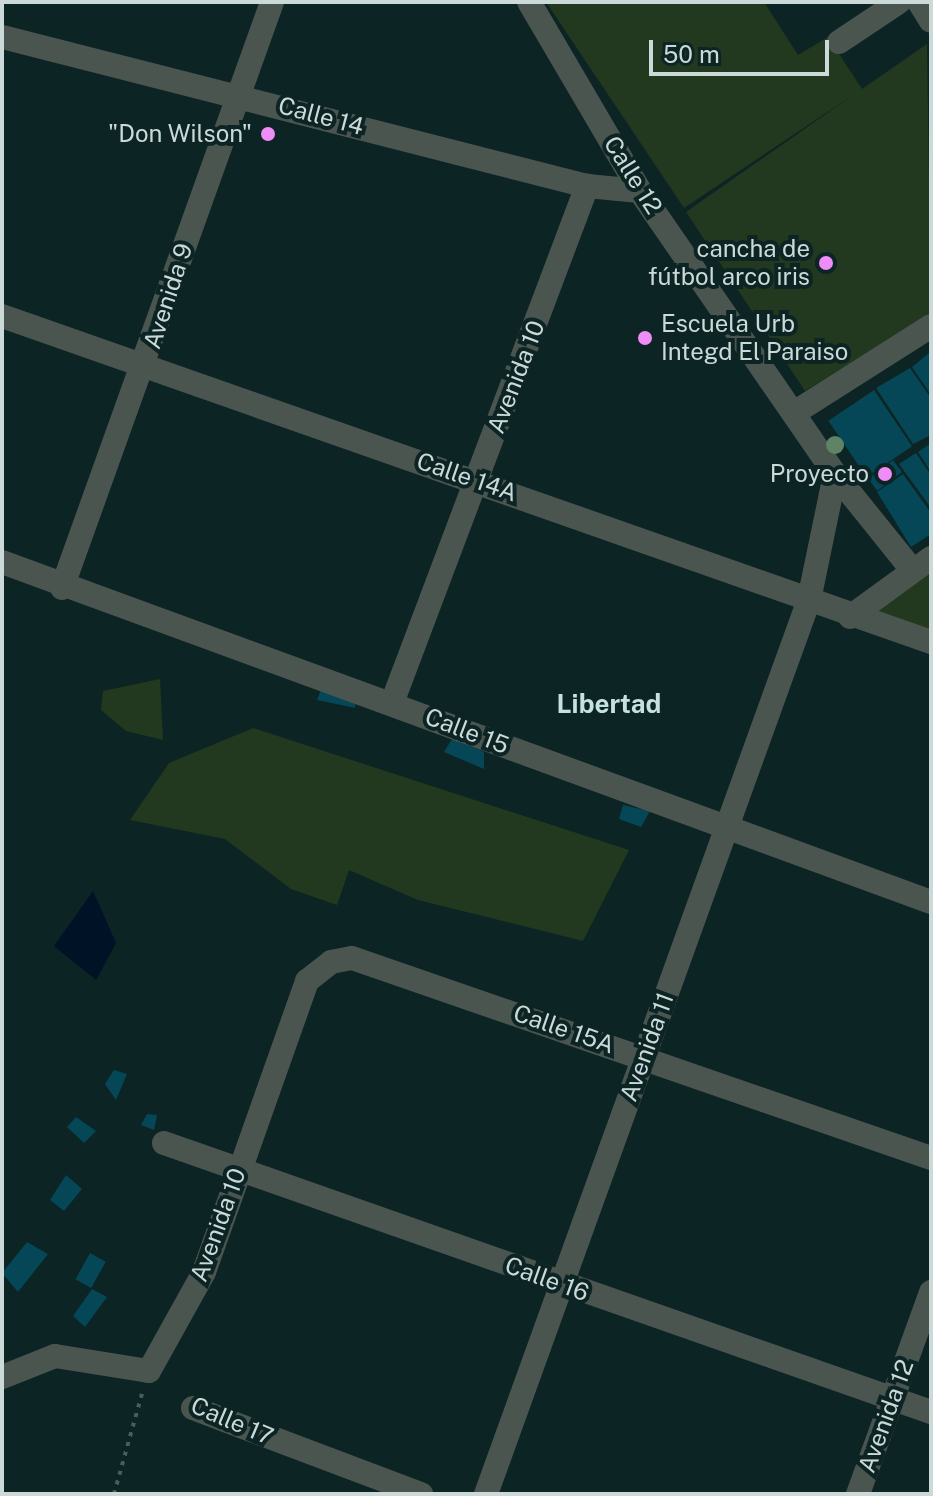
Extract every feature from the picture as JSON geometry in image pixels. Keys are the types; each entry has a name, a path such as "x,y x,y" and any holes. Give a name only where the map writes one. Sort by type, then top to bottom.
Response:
{"street":[{"name":"Avenida 9","path":"62,588 143,370 235,93 272,2"},
{"name":"Calle 12","path":"529,2 640,191 835,474 922,565"},
{"path":"839,42 899,2"},
{"path":"919,2 931,21"},
{"name":"Calle 14","path":"2,37 235,93 587,186 640,191"},
{"name":"Avenida 10","path":"392,703 587,186"},
{"name":"Calle 14A","path":"2,316 143,370 477,480 850,617 931,642"},
{"path":"794,413 931,326"},
{"path":"809,600 835,474"},
{"name":"Calle 15","path":"2,562 62,588 392,703 726,830 931,902"},
{"path":"850,617 922,565"},
{"name":"Avenida 11","path":"486,1494 809,600"},
{"name":"Calle 15A","path":"331,962 352,958 644,1056 931,1158"},
{"name":"Avenida 10","path":"149,1371 204,1272 307,981 331,962"},
{"name":"Calle 16","path":"164,1143 239,1166 561,1285 931,1412"},
{"name":"Avenida 12","path":"858,1494 931,1292"},
{"path":"2,1377 55,1356 149,1371"},
{"name":"Calle 17","path":"193,1408 421,1494"}],"path":[{"path":"114,1494 149,1371"}],"green space":[{"path":"546,2 764,2 798,55 828,37 862,89 927,44 931,314 805,391 686,212 853,95 684,208"},
{"path":"931,570 931,633 871,615"},
{"path":"160,679 163,740 126,731 101,710 103,691"},
{"path":"253,728 629,850 583,941 418,900 349,870 337,905 291,889 225,839 130,820 169,763"}],"water":[{"path":"93,891 116,943 96,980 54,946"}],"building":[{"path":"929,353 931,356 931,395 912,367"},
{"path":"910,368 931,398 931,435 913,444 876,388"},
{"path":"874,390 912,446 866,477 828,421"},
{"path":"931,443 931,472 918,452"},
{"path":"916,453 931,475 931,508 899,464"},
{"name":"Proyecto","path":"893,460 902,472 877,491 868,479"},
{"path":"903,474 931,513 931,534 911,547 877,492"},
{"path":"322,687 356,697 355,708 317,700"},
{"path":"452,739 484,752 484,769 444,752"},
{"path":"623,805 650,811 641,827 619,819"},
{"path":"114,1070 127,1074 116,1100 105,1084"},
{"path":"147,1114 157,1115 154,1130 141,1125"},
{"path":"76,1117 96,1131 84,1143 67,1127"},
{"path":"66,1175 82,1189 64,1211 50,1200"},
{"path":"27,1242 48,1254 18,1292 2,1273"},
{"path":"90,1253 106,1262 91,1288 75,1279"},
{"path":"92,1289 107,1297 85,1327 73,1316"}],"place":[{"name":"\"Don Wilson\"","path":"268,134"},
{"name":"cancha de fútbol arco iris","path":"826,263"},
{"name":"Escuela Urb Integd El Paraiso","path":"645,338"},
{"name":"Proyecto","path":"885,474"}],"district":[{"name":"Libertad","path":"609,704"}]}
